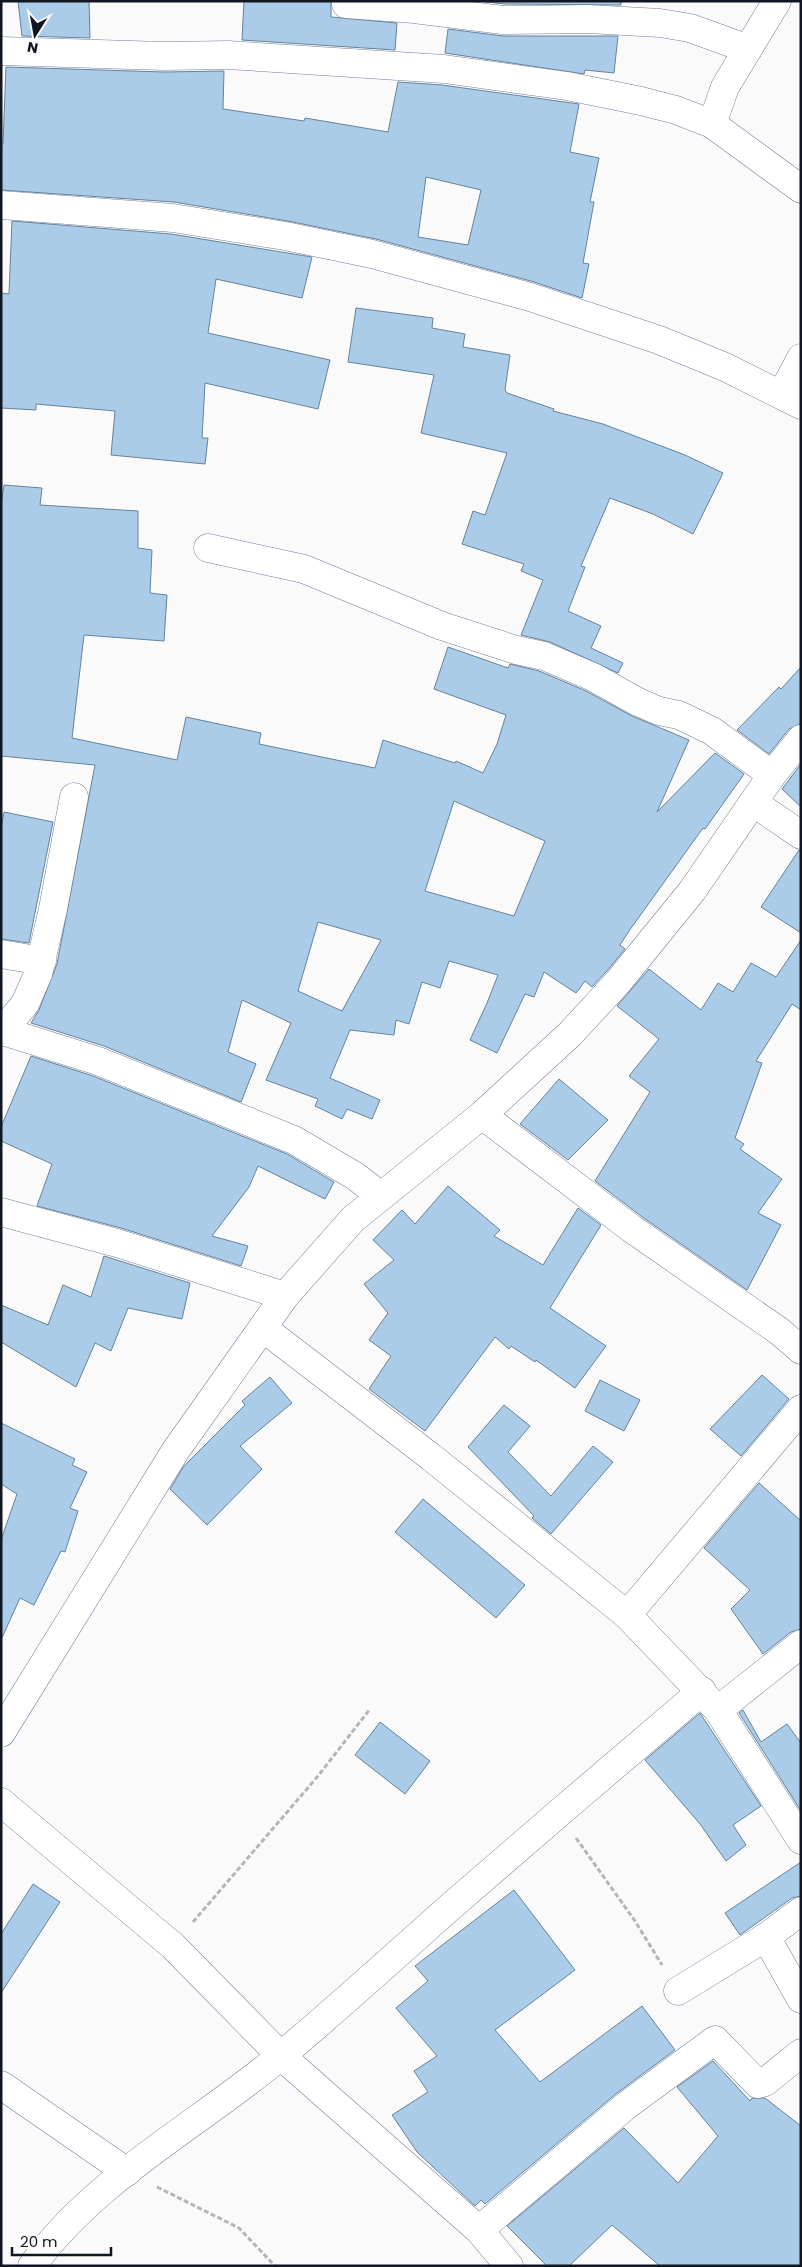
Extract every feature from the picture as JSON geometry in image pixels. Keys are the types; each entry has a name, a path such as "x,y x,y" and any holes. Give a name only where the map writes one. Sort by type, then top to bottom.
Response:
{"street":[{"path":"712,124 725,87 776,1"},
{"path":"346,4 414,9 503,20 588,19 660,23 690,28 748,49"},
{"path":"1,51 164,56 228,55 444,69 590,90 676,110 712,124 801,189"},
{"path":"1,205 174,218 285,236 372,254 530,297 659,340 725,367 791,399 801,358"},
{"path":"208,548 304,569 442,626 516,650 544,656 593,677 638,702 659,711 679,715 712,730 772,775"},
{"path":"1,1733 176,1450 284,1296 353,1219 482,1116 570,1034 618,982 692,891 754,804 772,775 801,739"},
{"path":"74,797 42,961 25,1004 2,1032 98,1061 294,1140 355,1176 381,1196"},
{"path":"754,804 801,835"},
{"path":"1,954 42,961"},
{"path":"482,1116 632,1229 779,1331 801,1350"},
{"path":"1,1212 117,1243 284,1296"},
{"path":"263,1328 431,1457 627,1615 710,1701 801,1840"},
{"path":"627,1615 801,1410"},
{"path":"32,2266 52,2238 127,2172 281,2056 559,1812 710,1701 801,1644"},
{"path":"1,1802 173,1946 281,2056 479,2230 509,2266"},
{"path":"678,1991 766,1937 801,1911"},
{"path":"766,1937 801,1999"},
{"path":"479,2230 627,2105 715,2040 758,2084 765,2082 801,2053"},
{"path":"1,2085 127,2172"}],"path":[{"path":"173,1946 318,1776 370,1709"},
{"path":"559,1812 635,1922 678,1991"},
{"path":"127,2172 239,2228 275,2266"}],"building":[{"path":"18,1 89,1 90,38 22,36"},
{"path":"244,1 331,1 331,17 397,23 395,50 242,40"},
{"path":"479,1 621,1 621,5 504,4"},
{"path":"448,29 503,36 618,36 614,73 585,70 584,74 445,53"},
{"path":"6,67 164,72 224,71 223,109 304,121 305,118 388,132 398,82 442,85 579,104 570,152 599,158 590,202 594,202 583,263 589,264 582,298 534,282 376,239 288,221 174,202 1,190 1,144 3,144","holes":["426,177 481,190 468,245 418,237"]},
{"path":"12,221 171,234 312,257 302,298 216,279 208,333 330,360 318,409 205,383 202,438 208,438 205,464 111,455 115,411 36,404 36,410 1,408 1,293 9,294"},
{"path":"356,308 433,318 432,328 465,334 463,347 510,355 505,390 507,393 554,409 553,411 603,424 685,455 723,473 693,534 653,514 610,498 581,566 585,567 568,611 601,626 591,648 623,663 618,673 550,642 521,635 543,580 521,571 524,564 462,544 473,511 485,515 507,453 421,433 434,375 348,362"},
{"path":"4,485 42,488 40,505 138,511 138,548 152,550 150,593 167,595 164,641 84,635 72,738 177,760 186,717 261,733 259,744 375,768 383,740 455,763 456,761 483,773 497,744 506,715 434,689 448,647 508,668 510,664 539,671 586,691 632,716 689,740 657,812 715,753 744,774 629,931 620,945 625,949 606,972 592,987 585,981 576,993 544,972 534,997 525,994 497,1053 470,1040 498,975 449,961 440,988 422,982 409,1024 396,1020 394,1035 350,1030 330,1078 380,1100 372,1119 347,1109 342,1119 315,1106 318,1099 266,1080 291,1023 242,1000 228,1052 256,1064 241,1102 104,1046 31,1023 39,1010 57,964 95,765 1,756 1,505","holes":["454,801 545,841 514,916 425,891","318,922 381,940 342,1011 298,991"]},
{"path":"801,667 801,724 789,729 769,754 737,730 779,687 781,689"},
{"path":"801,764 801,807 782,789"},
{"path":"4,812 53,822 29,943 1,939 1,828"},
{"path":"799,850 801,850 801,933 761,907"},
{"path":"801,940 801,1010 792,1004 756,1061 762,1063 735,1138 744,1144 740,1149 782,1179 758,1213 781,1225 747,1290 641,1216 595,1181 650,1092 629,1076 659,1039 617,1006 649,969 701,1010 718,983 733,992 751,963 776,977"},
{"path":"31,1056 93,1076 287,1154 334,1182 325,1199 258,1166 249,1187 212,1236 248,1246 241,1266 121,1228 37,1206 52,1164 1,1141 1,1127"},
{"path":"559,1079 608,1120 568,1160 520,1124"},
{"path":"448,1186 500,1230 494,1236 543,1265 578,1208 601,1225 550,1308 606,1346 575,1388 536,1360 535,1362 511,1346 509,1349 495,1337 425,1431 369,1389 391,1356 369,1340 388,1313 364,1284 394,1260 373,1240 402,1210 415,1224"},
{"path":"104,1256 190,1283 182,1319 128,1308 111,1351 95,1343 76,1387 1,1342 1,1305 48,1325 63,1285 91,1297"},
{"path":"762,1375 789,1399 741,1456 710,1429"},
{"path":"270,1377 292,1403 240,1446 262,1469 207,1525 170,1489 184,1466 245,1405 242,1401"},
{"path":"600,1380 640,1400 624,1431 585,1411"},
{"path":"504,1405 530,1426 508,1452 551,1496 593,1446 613,1462 551,1534 532,1518 534,1516 468,1447"},
{"path":"1,1423 75,1459 72,1465 87,1472 70,1508 78,1511 65,1552 61,1551 34,1605 20,1598 1,1640 1,1540 17,1494 1,1484"},
{"path":"759,1483 801,1521 801,1629 791,1632 763,1654 731,1609 750,1590 704,1548"},
{"path":"423,1499 525,1585 496,1618 395,1532"},
{"path":"743,1710 761,1742 787,1724 801,1743 801,1811 739,1713"},
{"path":"700,1713 761,1806 733,1825 746,1845 726,1861 700,1824 645,1760"},
{"path":"380,1722 430,1761 405,1794 355,1755"},
{"path":"801,1862 801,1896 792,1898 740,1935 725,1913"},
{"path":"33,1884 60,1902 1,1993 1,1934"},
{"path":"514,1890 575,1970 495,2030 540,2082 642,2006 675,2050 617,2093 485,2204 481,2200 475,2206 417,2152 392,2115 428,2092 414,2071 437,2056 396,2008 428,1981 415,1966"},
{"path":"713,2061 750,2101 752,2098 765,2098 801,2126 801,2266 660,2266 612,2225 569,2266 547,2266 507,2226 624,2128 678,2183 718,2136 677,2087"}]}
